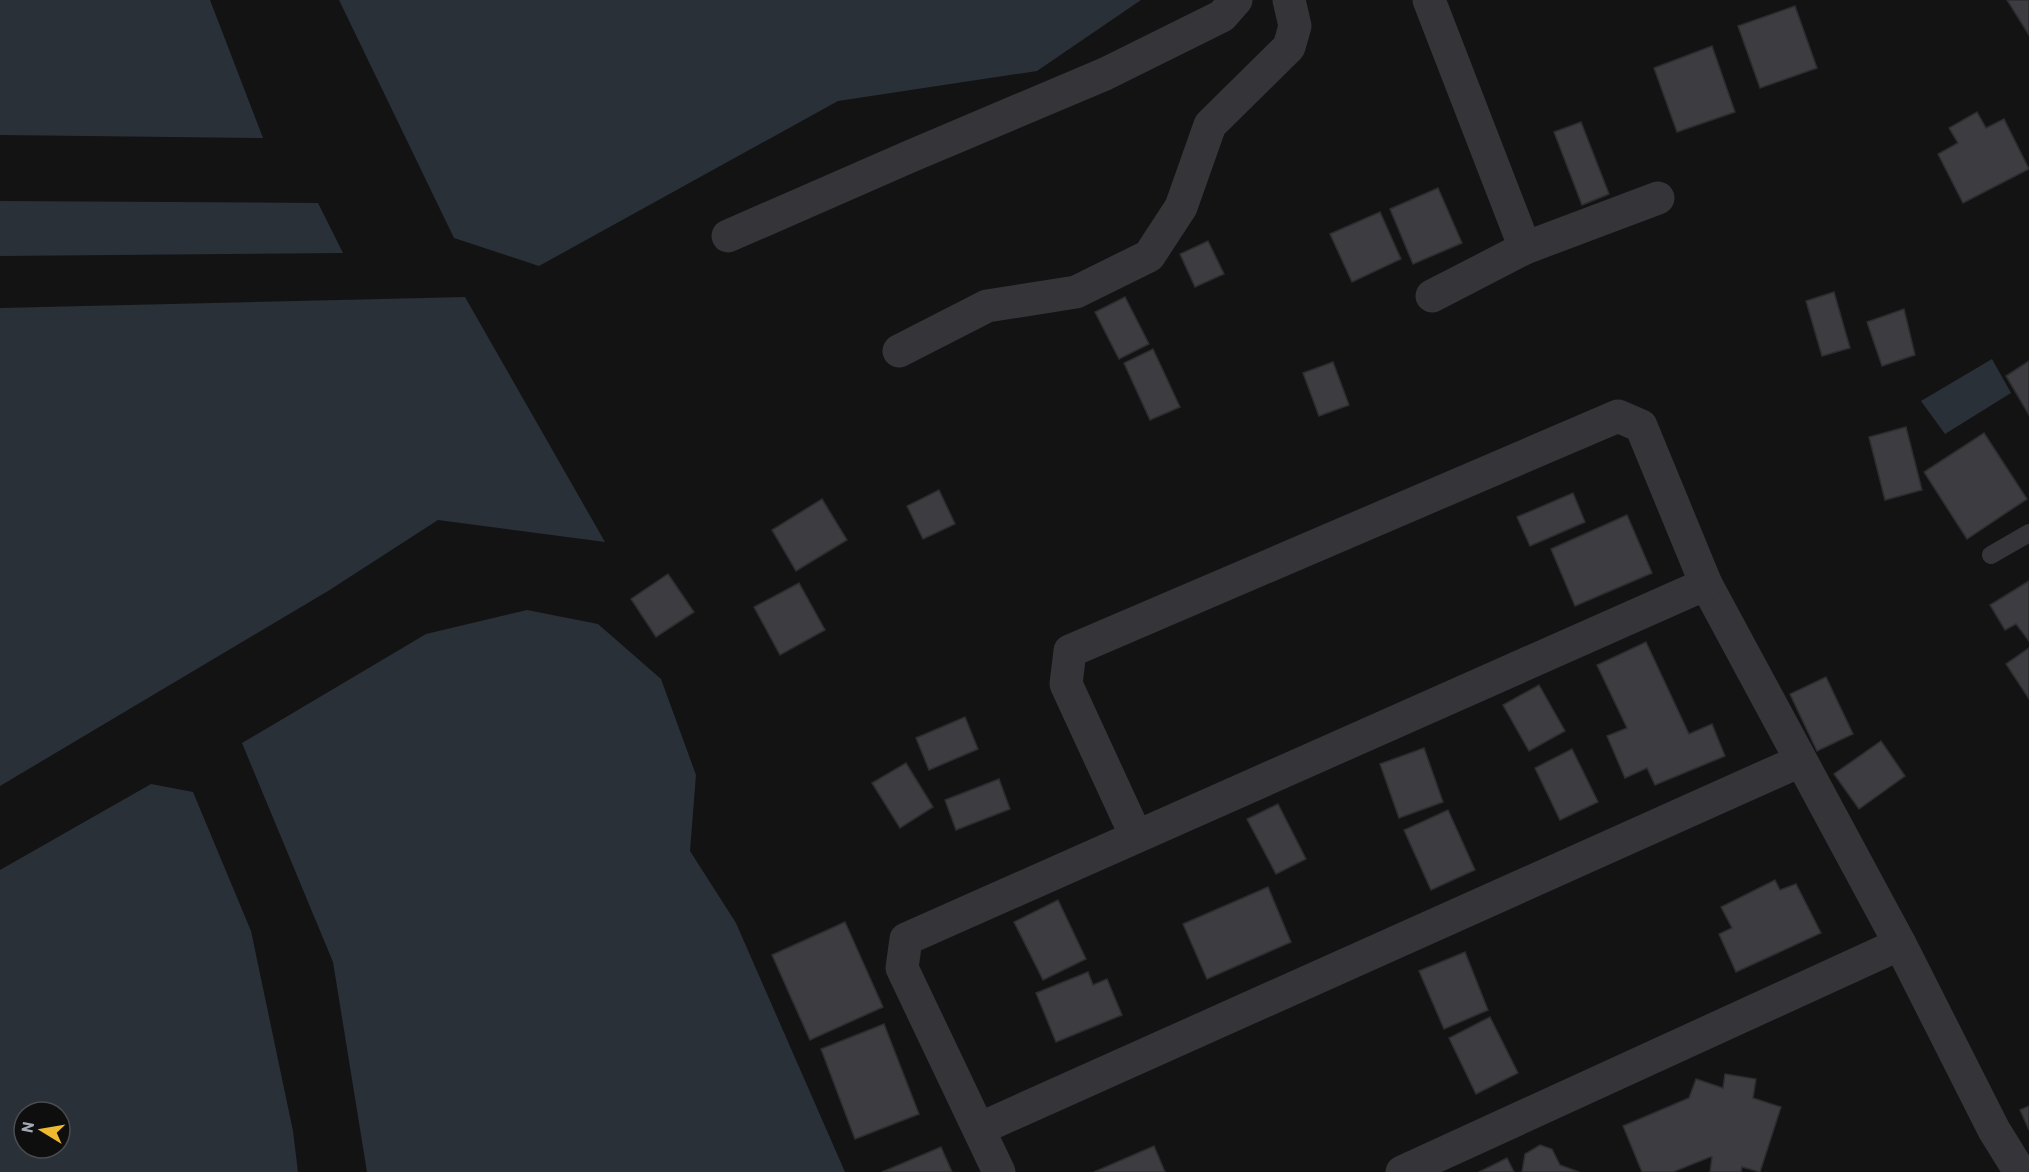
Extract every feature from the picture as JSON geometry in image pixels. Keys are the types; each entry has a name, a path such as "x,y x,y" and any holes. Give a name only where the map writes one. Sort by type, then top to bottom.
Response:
{"street":[{"path":"728,236 1105,75 1222,16 1236,0"},
{"path":"899,351 987,306 1076,292 1149,256 1181,207 1210,125 1289,47 1295,26 1289,0"},
{"path":"1429,0 1526,248"},
{"path":"1432,296 1526,248 1658,198"},
{"path":"1136,836 1066,684 1070,651 1618,416 1641,426 1706,584 1900,944 1994,1130 2020,1172"},
{"path":"999,1172 902,968 906,939 1706,584"},
{"path":"979,1129 1800,761"},
{"path":"1402,1172 1900,944"}],"lane":[{"path":"1991,555 2029,533"}],"shaded area":[{"path":"0,0 210,0 263,138 0,135"},
{"path":"339,0 1141,0 1037,71 838,101 539,266 454,238"},
{"path":"0,201 318,203 343,253 0,256"},
{"path":"465,297 605,542 438,520 328,591 0,786 0,308"},
{"path":"1992,359 2011,393 1945,434 1921,401"},
{"path":"527,610 598,624 661,679 696,775 690,851 736,923 845,1172 367,1172 333,962 242,743 426,634"},
{"path":"151,784 193,792 251,931 293,1131 298,1172 0,1172 0,870"}],"building":[{"path":"2007,0 2029,0 2029,35"},
{"path":"1795,6 1817,68 1760,88 1738,26"},
{"path":"1712,46 1735,112 1677,132 1654,68"},
{"path":"1977,112 1986,128 2004,119 2029,169 1963,203 1938,154 1958,143 1949,128"},
{"path":"1581,122 1609,194 1582,205 1554,132"},
{"path":"1438,188 1462,243 1413,264 1390,209"},
{"path":"1380,212 1401,259 1352,282 1330,234"},
{"path":"1208,241 1224,274 1195,287 1180,254"},
{"path":"1834,292 1850,348 1822,356 1806,301"},
{"path":"1125,297 1149,344 1119,359 1095,312"},
{"path":"1904,309 1915,355 1882,366 1867,322"},
{"path":"1153,349 1180,407 1150,420 1124,363"},
{"path":"2029,361 2029,415 2006,376"},
{"path":"1333,362 1349,405 1319,416 1303,373"},
{"path":"1906,427 1922,490 1885,500 1869,437"},
{"path":"1984,433 2027,499 1967,539 1924,472"},
{"path":"939,490 955,524 923,539 907,506"},
{"path":"1573,493 1585,522 1530,546 1517,517"},
{"path":"822,499 847,540 796,571 772,530"},
{"path":"1627,515 1652,573 1575,606 1551,549"},
{"path":"668,574 694,612 656,637 631,599"},
{"path":"2029,581 2029,641 2016,624 2005,630 1990,605"},
{"path":"799,583 825,630 780,655 754,607"},
{"path":"1646,642 1689,734 1712,724 1725,756 1655,785 1647,768 1625,778 1607,736 1627,728 1597,665"},
{"path":"2029,648 2029,699 2006,664"},
{"path":"1826,677 1853,734 1817,751 1790,694"},
{"path":"1539,685 1565,731 1529,751 1503,705"},
{"path":"965,717 978,749 929,770 916,738"},
{"path":"1881,741 1905,776 1859,809 1834,774"},
{"path":"1424,748 1443,802 1399,818 1380,764"},
{"path":"1572,749 1598,802 1560,820 1535,768"},
{"path":"906,763 933,807 900,828 872,783"},
{"path":"999,779 1010,809 956,830 945,800"},
{"path":"1278,804 1306,859 1276,874 1247,819"},
{"path":"1448,810 1475,870 1431,890 1404,830"},
{"path":"1775,880 1780,890 1796,884 1821,933 1736,972 1719,934 1732,928 1721,907"},
{"path":"1268,887 1291,942 1207,979 1183,924"},
{"path":"1058,900 1086,959 1043,980 1014,922"},
{"path":"845,922 883,1007 810,1040 772,955"},
{"path":"1465,952 1488,1010 1444,1029 1419,971"},
{"path":"1088,972 1093,985 1107,979 1122,1015 1056,1042 1036,993"},
{"path":"1490,1017 1518,1073 1476,1094 1449,1038"},
{"path":"884,1024 919,1114 855,1139 821,1049"},
{"path":"1725,1074 1756,1079 1753,1098 1781,1107 1760,1172 1742,1167 1741,1172 1710,1172 1712,1157 1710,1157 1673,1172 1642,1172 1623,1126 1689,1098 1696,1079 1723,1088"},
{"path":"2029,1106 2029,1130 2020,1110"},
{"path":"1540,1145 1552,1149 1560,1165 1579,1172 1522,1172 1525,1154"},
{"path":"1154,1146 1165,1172 1094,1172"},
{"path":"941,1147 952,1172 882,1172"},
{"path":"1507,1158 1514,1172 1479,1172"}]}
